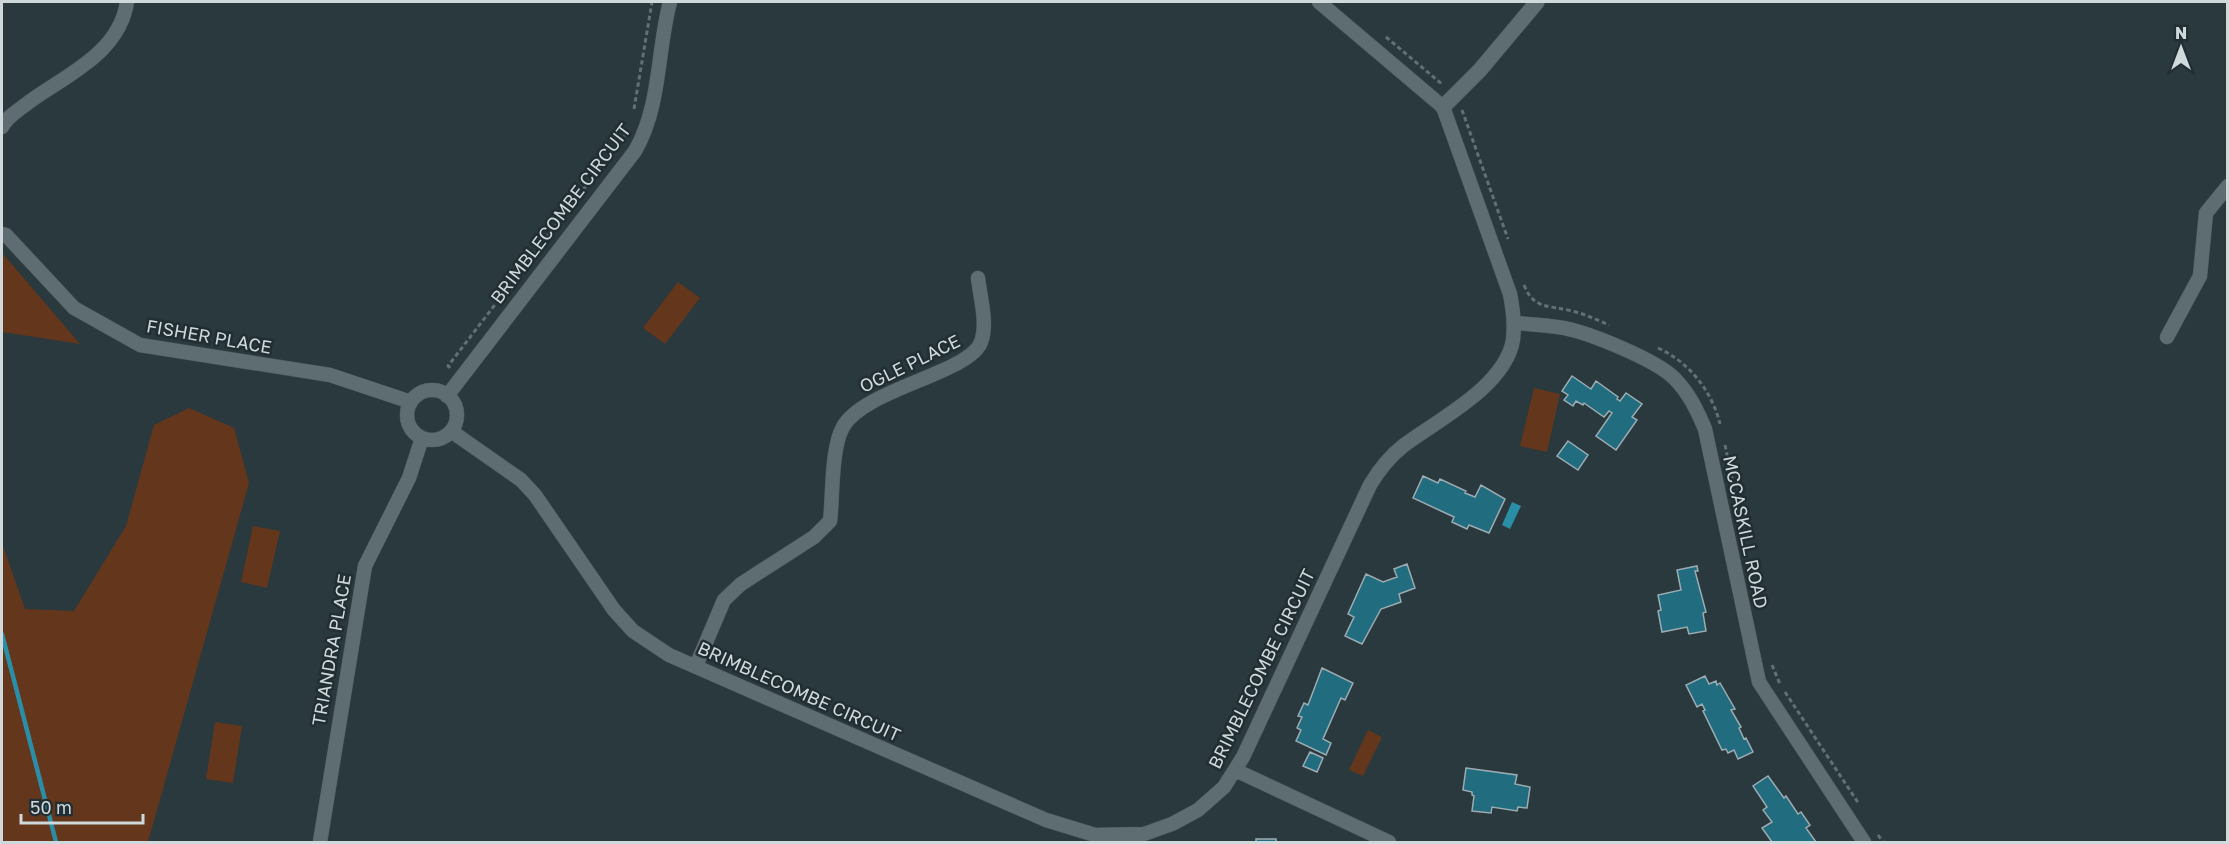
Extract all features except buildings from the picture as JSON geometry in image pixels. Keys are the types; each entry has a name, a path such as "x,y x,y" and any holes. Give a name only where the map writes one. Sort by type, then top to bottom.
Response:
{"street":[{"path":"2,128 6,120 35,97 91,60 112,40 126,11 127,2"},
{"name":"BRIMBLECOMBE CIRCUIT","path":"447,396 640,142 651,113 670,2"},
{"path":"1318,2 1443,107 1480,70 1538,2"},
{"name":"BRIMBLECOMBE CIRCUIT","path":"451,431 521,480 536,495 614,610 633,631 669,655 1046,820 1095,835 1144,838 1198,810 1224,788 1248,746 1370,484 1383,464 1402,447 1474,396 1504,361 1513,341 1514,323 1510,294 1443,107"},
{"path":"2168,337 2200,276 2206,213 2228,186"},
{"name":"FISHER PLACE","path":"2,234 6,235 74,308 140,345 330,375 411,402"},
{"name":"OGLE PLACE","path":"696,666 724,600 741,584 814,537 830,521 837,443 852,413 973,354 981,343 983,324 978,278"},
{"name":"MCCASKILL ROAD","path":"1514,323 1565,328 1604,342 1649,362 1673,377 1694,402 1705,429 1759,682 1864,843"},
{"path":"432,390 447,396 456,409 455,424 451,431 441,438 428,440 422,438 410,426 407,418 411,402 417,396 432,390"},
{"name":"TRIANDRA PLACE","path":"320,843 361,579 365,566 409,478 422,438"},
{"path":"1235,770 1389,843"}],"path":[{"path":"633,116 652,2"},
{"path":"1380,32 1445,87"},
{"path":"1461,107 1509,243"},
{"path":"453,372 448,366 627,131"},
{"path":"1521,276 1529,296 1536,303 1587,315 1618,329"},
{"path":"1655,346 1681,362 1694,374 1717,412 1722,432"},
{"path":"1724,441 1736,495"},
{"path":"1771,662 1778,680 1859,804"},
{"path":"1877,833 1883,843"}],"shaded area":[{"path":"2,255 4,255 80,344 2,332"},
{"path":"678,282 700,298 665,344 643,328"},
{"path":"1534,388 1560,394 1547,452 1520,446"},
{"path":"189,408 234,428 249,483 148,842 2,842 2,543 25,609 74,611 126,526 154,425"},
{"path":"253,526 280,531 267,588 241,582"},
{"path":"215,722 242,726 233,783 206,779"},
{"path":"1368,730 1382,737 1363,776 1349,770"}],"water":[{"path":"1512,502 1521,506 1510,529 1502,525"}],"waterway":[{"path":"2,634 56,842"}]}
